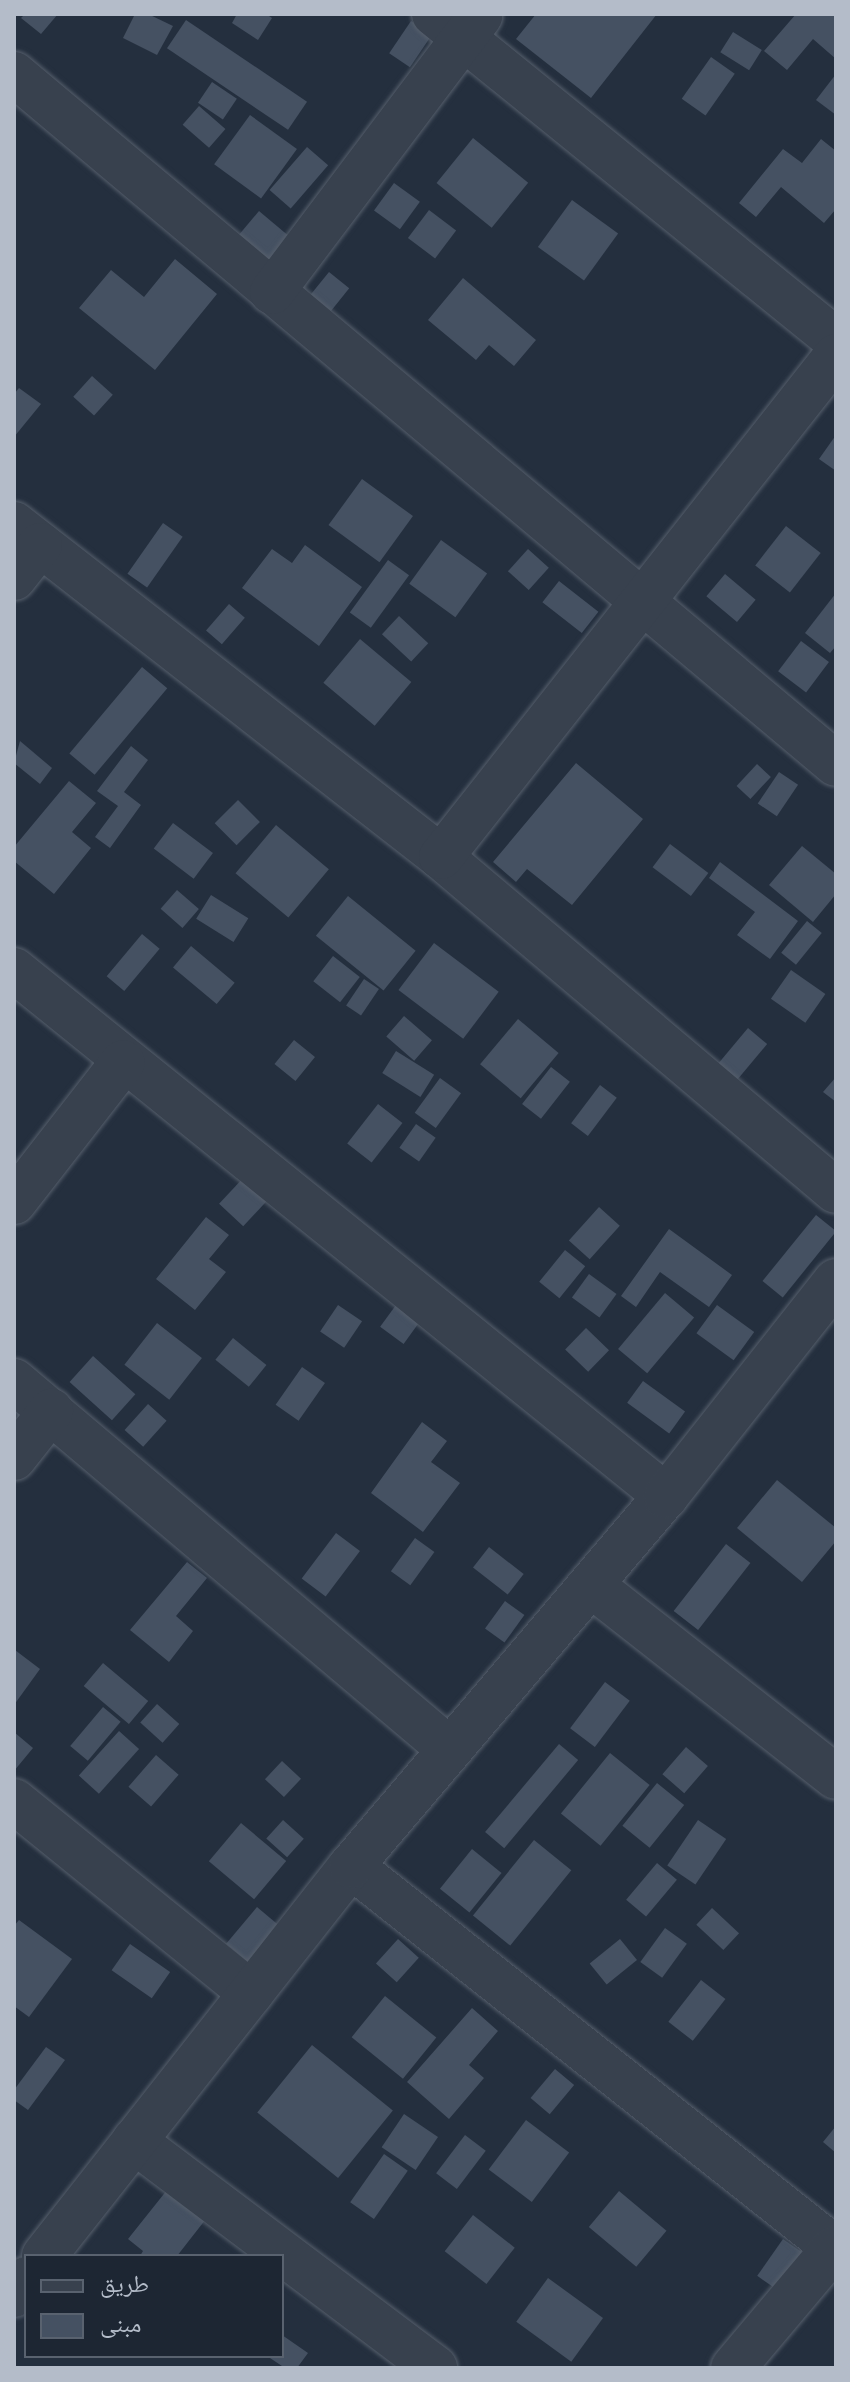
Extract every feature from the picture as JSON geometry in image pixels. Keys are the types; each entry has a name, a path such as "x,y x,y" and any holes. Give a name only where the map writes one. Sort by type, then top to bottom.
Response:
{"street":[{"path":"272,292 460,22 836,340"},
{"path":"14,74 644,599 836,764"},
{"path":"441,857 836,356"},
{"path":"23,549 441,857 836,1191"},
{"path":"14,970 123,1062 666,1496"},
{"path":"14,1202 123,1062"},
{"path":"44,2254 351,1866 448,1748 666,1496 836,1281"},
{"path":"14,1381 448,1748"},
{"path":"14,1458 51,1411"},
{"path":"591,1585 836,1777"},
{"path":"14,1801 251,1993"},
{"path":"351,1866 835,2249 733,2368"},
{"path":"134,2141 284,2254"},
{"path":"14,2235 39,2254"},
{"path":"284,2254 435,2368"}],"building":[{"path":"25,14 58,14 41,34 21,18"},
{"path":"135,14 148,14 173,26 157,55 123,38"},
{"path":"237,14 266,14 272,18 258,40 232,23"},
{"path":"536,14 657,14 591,98 516,39"},
{"path":"796,14 836,14 836,59 813,39 787,70 764,51"},
{"path":"186,20 307,102 288,130 167,48"},
{"path":"411,21 432,35 410,67 389,53"},
{"path":"733,32 762,50 749,70 720,52"},
{"path":"711,57 735,74 706,115 682,99"},
{"path":"836,74 836,115 816,100"},
{"path":"212,82 237,99 223,120 198,103"},
{"path":"199,106 225,129 209,148 183,125"},
{"path":"250,115 297,149 261,198 214,164"},
{"path":"473,138 528,183 492,228 436,183"},
{"path":"821,139 836,151 836,209 824,223 781,187 756,217 739,203 783,149 802,163"},
{"path":"307,147 328,165 291,208 270,190"},
{"path":"394,183 420,202 400,229 374,211"},
{"path":"572,200 618,234 584,280 538,247"},
{"path":"429,210 456,230 435,258 408,238"},
{"path":"259,211 295,241 271,270 235,240"},
{"path":"175,259 217,294 155,370 79,308 111,270 144,297"},
{"path":"329,272 349,288 331,311 311,295"},
{"path":"463,278 536,340 514,366 489,345 476,360 428,320"},
{"path":"92,376 113,395 94,416 73,397"},
{"path":"19,388 41,404 14,437 14,394"},
{"path":"836,435 836,471 819,459"},
{"path":"362,479 413,516 379,562 328,525"},
{"path":"163,523 183,537 147,588 127,574"},
{"path":"786,526 821,553 790,592 755,565"},
{"path":"441,540 487,574 455,617 409,584"},
{"path":"305,545 362,587 319,646 242,588 272,549 292,563"},
{"path":"528,549 549,568 529,590 508,571"},
{"path":"388,560 409,575 371,628 350,613"},
{"path":"725,574 756,600 737,622 706,596"},
{"path":"559,581 598,612 582,633 542,602"},
{"path":"836,593 836,646 830,653 805,633"},
{"path":"229,604 245,618 222,644 206,630"},
{"path":"399,616 428,643 411,662 382,634"},
{"path":"360,639 411,682 375,726 323,683"},
{"path":"801,641 829,662 806,692 778,671"},
{"path":"142,667 167,688 95,775 69,754"},
{"path":"20,741 52,768 40,784 14,763"},
{"path":"131,746 148,760 124,792 141,805 110,848 95,837 118,806 97,791"},
{"path":"576,763 643,819 572,905 527,869 516,882 493,862"},
{"path":"757,764 771,777 750,799 737,786"},
{"path":"779,772 798,785 777,816 758,804"},
{"path":"69,781 96,803 72,832 91,848 54,894 14,861 14,847"},
{"path":"238,800 260,822 237,845 215,823"},
{"path":"173,823 213,853 194,879 154,849"},
{"path":"276,825 329,869 288,918 236,873"},
{"path":"670,844 708,873 691,896 653,867"},
{"path":"802,846 836,874 836,894 813,922 769,885"},
{"path":"720,862 798,921 770,959 737,935 755,912 709,878"},
{"path":"177,890 199,909 182,928 161,909"},
{"path":"211,895 248,918 233,942 196,919"},
{"path":"348,896 416,951 384,990 316,936"},
{"path":"807,921 822,933 796,965 781,953"},
{"path":"142,934 160,949 124,991 107,976"},
{"path":"434,943 499,992 463,1039 398,990"},
{"path":"191,946 235,983 217,1004 173,967"},
{"path":"333,956 360,977 340,1002 313,981"},
{"path":"791,970 825,994 805,1023 771,999"},
{"path":"364,979 379,989 361,1016 346,1006"},
{"path":"404,1016 432,1040 414,1061 386,1036"},
{"path":"518,1019 559,1053 521,1098 480,1064"},
{"path":"748,1028 767,1044 732,1086 713,1070"},
{"path":"294,1040 315,1057 295,1081 274,1064"},
{"path":"396,1051 434,1075 420,1097 382,1073"},
{"path":"551,1067 570,1082 541,1119 522,1104"},
{"path":"836,1077 836,1102 823,1092"},
{"path":"440,1078 461,1093 436,1128 415,1113"},
{"path":"600,1085 617,1098 588,1136 571,1123"},
{"path":"378,1104 402,1123 372,1162 347,1143"},
{"path":"416,1124 436,1138 419,1162 399,1148"},
{"path":"245,1176 269,1199 243,1226 219,1204"},
{"path":"599,1207 620,1226 590,1259 569,1240"},
{"path":"816,1215 836,1232 783,1297 763,1281"},
{"path":"206,1217 229,1235 209,1259 226,1272 195,1310 156,1279"},
{"path":"669,1229 732,1275 709,1307 660,1272 636,1307 621,1296"},
{"path":"565,1250 585,1266 559,1298 539,1282"},
{"path":"589,1274 617,1294 599,1317 572,1297"},
{"path":"665,1293 694,1317 647,1373 618,1349"},
{"path":"338,1305 362,1321 344,1348 320,1332"},
{"path":"396,1305 419,1322 404,1344 380,1327"},
{"path":"717,1305 754,1332 734,1360 696,1333"},
{"path":"157,1323 202,1358 169,1400 124,1365"},
{"path":"586,1328 609,1350 588,1372 565,1350"},
{"path":"233,1338 266,1365 249,1387 215,1360"},
{"path":"93,1356 135,1394 112,1420 70,1382"},
{"path":"302,1367 325,1383 299,1421 276,1405"},
{"path":"643,1381 685,1412 669,1433 627,1403"},
{"path":"148,1404 167,1421 143,1447 125,1430"},
{"path":"422,1422 447,1441 431,1462 460,1483 423,1532 371,1493"},
{"path":"777,1480 836,1528 836,1541 802,1582 737,1528"},
{"path":"336,1533 360,1551 326,1597 302,1579"},
{"path":"415,1538 434,1552 410,1585 391,1571"},
{"path":"726,1544 750,1563 698,1630 674,1611"},
{"path":"489,1547 524,1574 508,1595 473,1567"},
{"path":"187,1562 207,1578 176,1616 193,1631 169,1662 130,1630"},
{"path":"505,1601 524,1615 504,1643 485,1629"},
{"path":"14,1652 40,1669 14,1705"},
{"path":"103,1663 148,1701 129,1724 84,1686"},
{"path":"605,1682 630,1701 595,1747 570,1728"},
{"path":"157,1704 179,1724 163,1743 140,1723"},
{"path":"103,1707 121,1722 88,1761 70,1746"},
{"path":"119,1731 139,1749 99,1794 79,1776"},
{"path":"14,1732 33,1748 14,1771"},
{"path":"559,1744 578,1760 504,1848 485,1832"},
{"path":"686,1747 708,1766 684,1793 662,1774"},
{"path":"610,1753 650,1785 601,1846 561,1814"},
{"path":"156,1755 179,1775 151,1806 128,1787"},
{"path":"282,1761 301,1779 284,1797 265,1779"},
{"path":"657,1783 684,1805 650,1848 622,1826"},
{"path":"283,1820 304,1839 287,1857 266,1839"},
{"path":"698,1820 726,1839 695,1885 667,1866"},
{"path":"241,1823 286,1861 254,1899 209,1861"},
{"path":"534,1840 571,1870 510,1946 473,1915"},
{"path":"472,1849 502,1873 469,1913 440,1889"},
{"path":"657,1863 677,1880 646,1916 626,1900"},
{"path":"257,1907 293,1937 262,1974 226,1944"},
{"path":"712,1908 739,1933 723,1950 696,1925"},
{"path":"19,1920 72,1959 29,2017 14,2006 14,1926"},
{"path":"665,1928 687,1944 662,1978 640,1962"},
{"path":"398,1939 419,1958 397,1982 376,1964"},
{"path":"620,1939 637,1960 607,1985 590,1964"},
{"path":"130,1944 170,1972 152,1998 112,1970"},
{"path":"701,1980 725,1999 693,2041 668,2022"},
{"path":"385,1996 436,2038 403,2079 352,2037"},
{"path":"472,2008 498,2031 469,2065 484,2078 449,2119 407,2082"},
{"path":"312,2045 393,2110 338,2178 257,2113"},
{"path":"46,2047 65,2060 28,2110 14,2100 14,2090"},
{"path":"555,2069 574,2085 550,2114 531,2098"},
{"path":"404,2114 438,2137 416,2170 382,2147"},
{"path":"526,2120 569,2152 532,2202 489,2170"},
{"path":"836,2126 836,2153 823,2142"},
{"path":"465,2135 486,2151 457,2189 436,2173"},
{"path":"384,2154 408,2171 374,2219 350,2202"},
{"path":"175,2180 213,2210 179,2254 141,2254 143,2251 128,2239"},
{"path":"619,2191 666,2231 636,2267 589,2227"},
{"path":"473,2215 515,2248 486,2284 445,2251"},
{"path":"783,2239 815,2261 789,2298 757,2276"},
{"path":"548,2278 603,2318 571,2362 516,2322"},
{"path":"284,2336 308,2353 297,2368 285,2368 270,2358 284,2358"}]}
